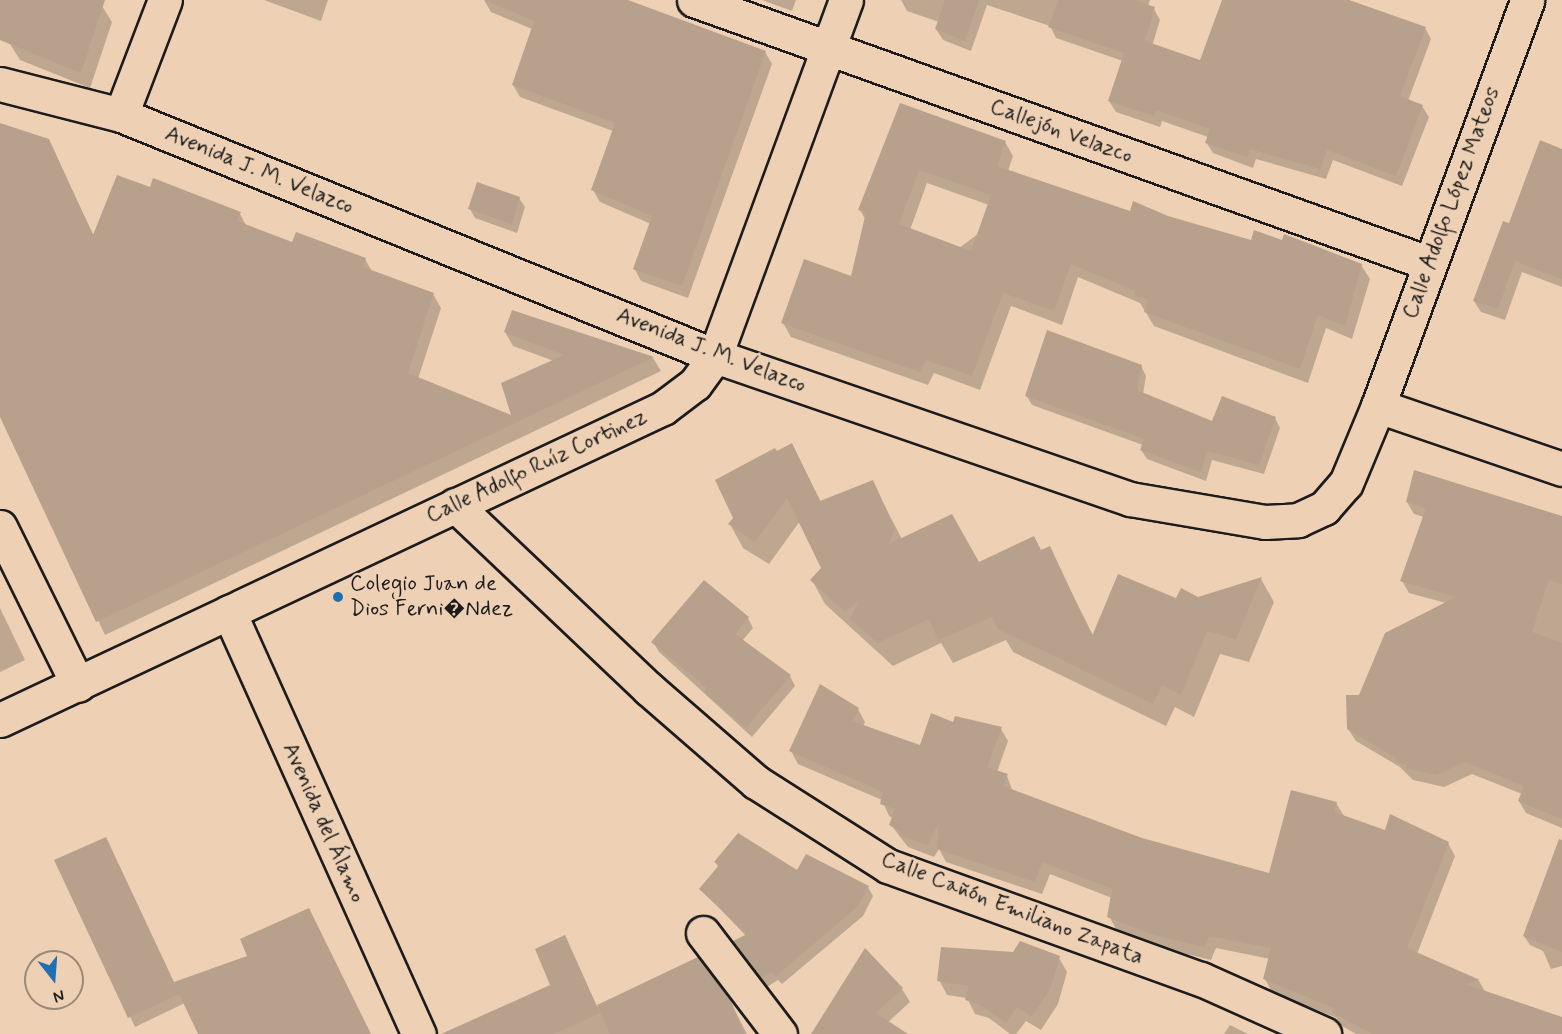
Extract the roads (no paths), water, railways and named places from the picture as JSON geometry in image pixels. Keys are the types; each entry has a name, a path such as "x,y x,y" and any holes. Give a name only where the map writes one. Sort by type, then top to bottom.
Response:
{"street":[{"path":"122,115 165,0"},
{"name":"Callejón Velazco","path":"694,0 1428,264"},
{"name":"Calle Adolfo Ruíz Cortinez","path":"0,720 663,408 695,384 715,356 846,0"},
{"name":"Calle Adolfo López Mateos","path":"1378,406 1428,264 1527,0"},
{"name":"Avenida J. M. Velazco","path":"0,84 122,115 715,356 1130,499 1265,522 1298,520 1324,508 1346,483 1378,406"},
{"path":"1378,406 1562,469"},
{"name":"Calle Cañón Emiliano Zapata","path":"454,505 649,689 756,782 888,866 1201,980 1324,1034"},
{"path":"0,527 78,684"},
{"name":"Avenida del Álamo","path":"229,612 420,1034"},
{"path":"703,933 780,1034"}],"place":[{"name":"Colegio Juan de Dios Ferni�Ndez","path":"338,597"}]}
